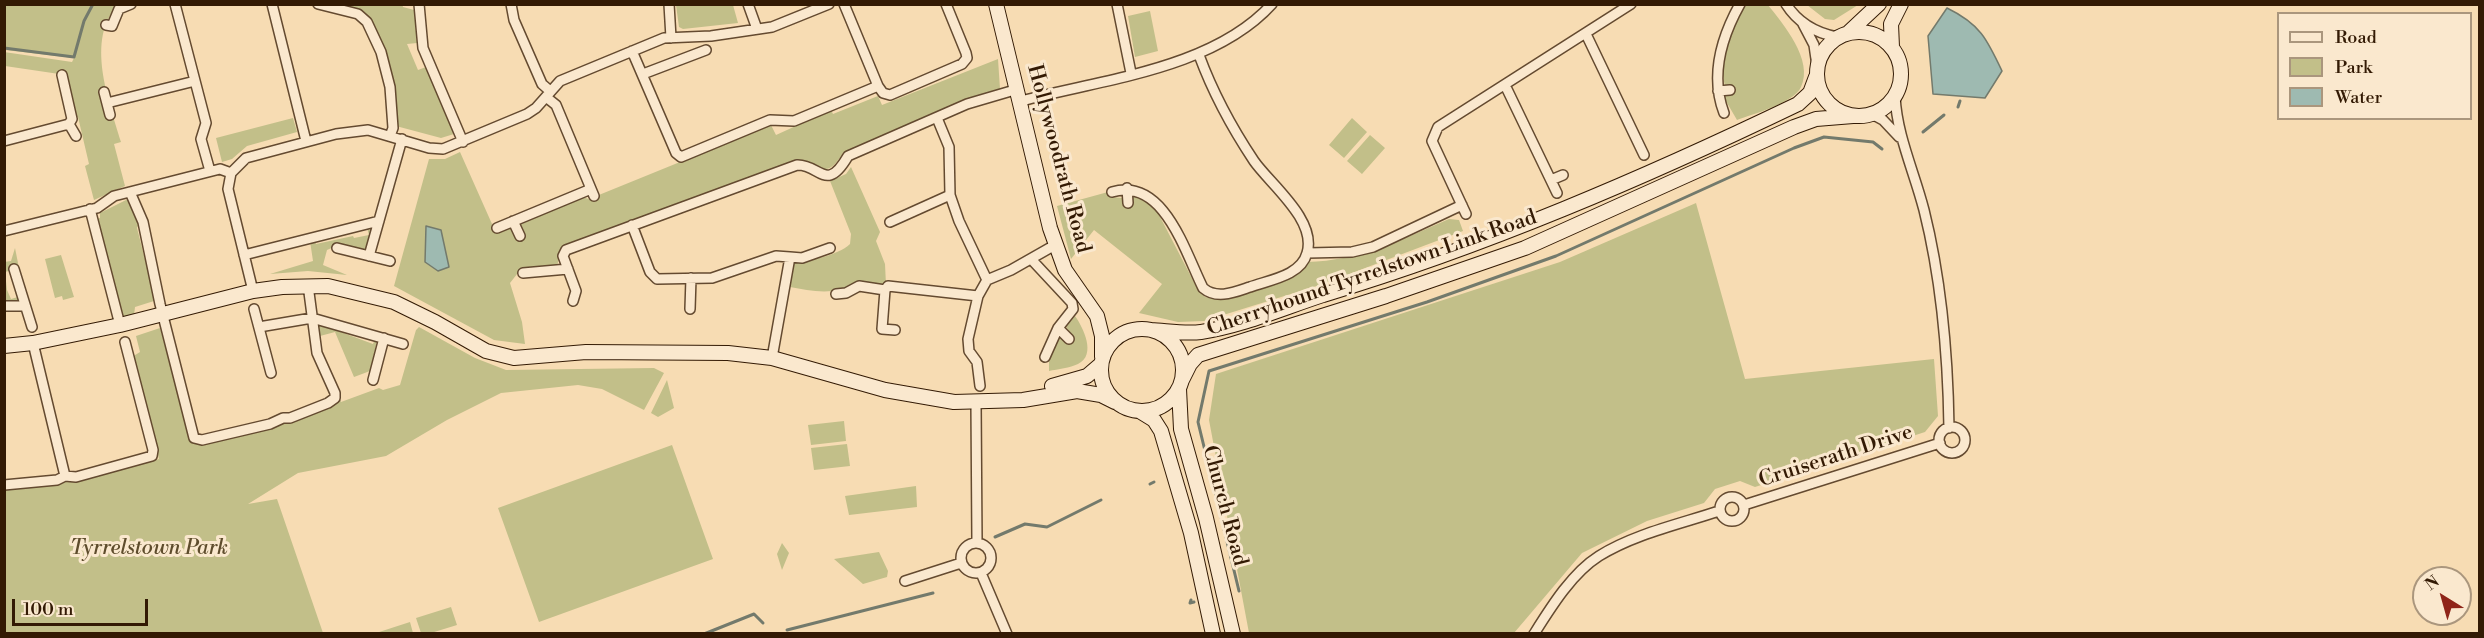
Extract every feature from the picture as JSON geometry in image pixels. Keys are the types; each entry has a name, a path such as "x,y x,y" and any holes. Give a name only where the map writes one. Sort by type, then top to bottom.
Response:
{"street":[{"path":"106,25 112,26 119,9 130,4"},
{"path":"176,4 206,123 201,139 210,171"},
{"path":"318,4 358,14 367,22 381,52 390,87 393,128 390,136"},
{"path":"419,4 423,48 463,142"},
{"path":"497,228 592,192 556,105 542,84 514,20 511,4"},
{"path":"669,4 671,38"},
{"path":"748,4 757,29"},
{"path":"253,291 229,195 231,173 246,158 306,141 368,130 433,149 443,149 527,114 560,81 664,38 757,29 798,19 830,4"},
{"path":"844,4 878,86 883,93 890,94 965,62 966,53 946,4"},
{"name":"Hollywoodrath Road","path":"996,4 1055,245 1065,270 1096,316 1102,336 1101,360"},
{"path":"1117,4 1131,74"},
{"path":"573,301 576,291 563,256 566,250 797,165 805,165 818,174 831,175 840,169 848,156 968,104 1131,74 1199,56 1235,37 1272,4"},
{"path":"1308,253 1352,252 1464,210 1432,141 1433,133 1438,127 1631,4"},
{"path":"1724,113 1718,91 1722,43 1740,4"},
{"path":"1786,4 1803,24 1814,45 1820,91 1828,103 1839,112 1853,116 1872,114 1885,107 1894,96 1901,71 1892,47 1891,24 1901,4"},
{"path":"1817,72 1827,46 1879,4"},
{"path":"272,5 306,141"},
{"path":"1803,24 1823,34 1873,34 1892,47"},
{"path":"1586,34 1644,155"},
{"path":"643,74 706,50"},
{"path":"632,51 676,153 681,157 770,120 794,121 878,86"},
{"path":"1112,192 1127,188 1141,191 1156,202 1172,225 1203,288 1215,294 1230,294 1289,274 1303,261 1308,253 1307,236 1299,218 1281,191 1255,162 1208,82 1199,56"},
{"name":"Cherryhound Tyrrelstown Link Road","path":"1151,330 1200,332 1236,323 1378,278 1488,238 1607,191 1789,108 1810,93 1817,72"},
{"path":"4,141 69,124 72,119 62,75"},
{"path":"107,103 195,81"},
{"path":"1505,85 1557,193"},
{"path":"1718,91 1730,90"},
{"path":"104,92 110,115"},
{"path":"1894,96 1902,141 1924,211 1939,282 1945,334 1949,428"},
{"path":"1872,114 1883,120 1902,141"},
{"name":"Cherryhound Tyrrelstown Link Road","path":"1181,385 1190,364 1198,355 1386,296 1525,248 1794,127 1816,119 1853,116"},
{"path":"937,118 949,147 950,195 959,221 987,280"},
{"path":"69,124 73,126 76,136"},
{"path":"369,256 402,140"},
{"path":"1628,147 1638,143"},
{"path":"4,231 90,209 114,196 210,171 220,169 231,173"},
{"path":"1551,180 1563,175"},
{"path":"1127,188 1128,203"},
{"path":"130,192 143,222 162,314 192,434 198,440 290,418 332,401 335,393 317,353 308,285"},
{"path":"890,222 950,195"},
{"path":"90,209 120,325"},
{"path":"244,255 379,221"},
{"path":"513,221 520,236"},
{"path":"632,225 652,276 657,279 719,276 776,256 802,258 830,248"},
{"path":"980,386 977,362 969,351 968,339 978,296 987,280 1055,245"},
{"path":"337,248 390,261"},
{"path":"772,358 790,257"},
{"path":"1031,259 1072,303 1073,309 1058,328 1045,357"},
{"path":"14,269 32,327"},
{"path":"523,273 567,269"},
{"path":"690,309 691,278"},
{"path":"4,346 33,343 120,325 253,291 308,285 350,290 394,302 486,351 514,358 586,352 728,353 772,358 885,390 976,403 1023,400 1077,391 1101,395 1127,409 1141,412 1163,406 1181,385 1180,354 1174,343 1151,330 1113,327 1096,316"},
{"path":"836,294 846,293 859,286 885,290"},
{"path":"895,330 882,329 885,290 888,286 978,296"},
{"path":"4,306 25,306"},
{"path":"254,309 271,373"},
{"path":"259,327 312,318 404,344"},
{"path":"1058,328 1069,339"},
{"path":"1001,401 1087,376 1101,360 1114,339 1132,330"},
{"path":"374,380 384,338"},
{"path":"4,485 57,480 65,476 76,477 152,456 153,450 125,342"},
{"path":"33,343 65,476"},
{"path":"1101,360 1103,385 1115,402"},
{"name":"Church Road","path":"1181,385 1181,429 1211,538 1233,633"},
{"path":"976,403 977,543"},
{"name":"Church Road","path":"1141,412 1154,420 1168,453 1191,533 1213,633"},
{"path":"1949,428 1956,428 1965,440 1962,448 1956,452 1947,452 1940,443 1943,432 1949,428"},
{"name":"Cruiserath Drive","path":"1744,505 1940,443"},
{"path":"1728,497 1736,497 1744,505 1742,517 1734,522 1726,520 1719,511 1722,501 1728,497"},
{"path":"1534,633 1564,591 1598,556 1625,543 1719,511"},
{"path":"977,543 987,547 991,556 989,566 981,573 967,571 961,563 964,549 977,543"},
{"path":"905,581 961,563"},
{"path":"981,573 1007,633"}],"green space":[{"path":"402,4 403,7 414,10 417,43 407,44 418,70 426,67 454,134 441,138 396,126 394,92 359,11 343,5"},
{"path":"5,5 118,5 108,19 101,52 106,90 121,142 114,144 125,186 94,200 85,166 89,164 78,117 74,117 66,75 5,66 4,52 72,62 74,58 5,50"},
{"path":"676,5 733,5 738,23 683,29 679,27"},
{"path":"1745,5 1768,5 1795,43 1803,65 1804,77 1797,93 1790,98 1737,120 1723,96 1734,90 1725,86 1722,63 1726,44"},
{"path":"1807,5 1858,5 1834,20 1825,19"},
{"path":"1150,11 1158,51 1135,57 1128,16"},
{"path":"998,59 1000,89 949,106 843,153 830,168 819,168 802,161 794,161 567,244 561,251 557,266 521,269 510,283 522,322 525,344 494,340 394,286 429,159 445,159 460,152 496,233 582,197 589,199 771,125 776,135 831,110 833,114 878,96 882,105"},
{"path":"293,118 297,132 247,146 232,159 222,162 216,138"},
{"path":"1352,118 1367,132 1344,158 1329,145"},
{"path":"1370,135 1385,148 1362,174 1347,161"},
{"path":"851,167 880,232 876,241 885,264 886,285 854,283 831,291 790,287 794,263 831,254 850,244 851,234 830,181 846,174"},
{"path":"1108,192 1112,197 1122,198 1123,207 1129,206 1134,195 1147,200 1157,211 1197,288 1205,297 1221,299 1297,274 1307,262 1345,258 1380,248 1449,219 1459,220 1463,231 1323,284 1204,321 1178,322 1139,313 1162,284 1094,230 1071,259 1057,206"},
{"path":"128,199 136,220 140,221 137,228 154,301 135,307 134,316 122,317 96,219 100,218 100,213"},
{"path":"1696,203 1745,379 1934,359 1938,416 1925,432 1755,487 1740,481 1715,489 1704,503 1647,521 1582,553 1514,633 1249,633 1209,420 1216,374 1560,262"},
{"path":"367,228 372,232 366,251 336,246 327,250 323,265 347,275 308,271 270,274 313,261 310,241 315,240 316,244 369,235"},
{"path":"15,248 19,268 5,272 7,290 11,299 18,297 18,301 5,303 4,262 11,261"},
{"path":"61,255 74,297 63,300 62,296 55,298 45,259"},
{"path":"1075,316 1087,341 1087,354 1078,364 1049,371 1049,362 1057,339 1062,338 1067,343 1074,337 1066,327"},
{"path":"322,325 373,344 375,339 377,341 370,371 354,377 335,332 320,336 319,326"},
{"name":"Tyrrelstown Park","path":"419,327 475,358 506,370 654,368 664,373 644,410 602,389 578,385 501,393 447,420 386,456 298,473 248,504 277,499 323,633 5,633 4,490 64,482 159,459 132,357 140,352 136,336 160,328 191,440 285,421 338,393 341,402 379,388 383,390 400,385 416,330"},
{"path":"667,380 674,408 658,417 651,413"},
{"path":"844,421 846,441 811,445 808,425"},
{"path":"847,444 850,466 814,470 811,448"},
{"path":"672,445 713,559 539,622 498,508"},
{"path":"916,486 917,507 849,515 845,496"},
{"path":"782,543 789,553 782,570 777,554"},
{"path":"879,552 888,571 887,577 863,584 834,559"},
{"path":"451,607 457,625 431,633 421,633 416,618"},
{"path":"410,622 413,633 376,633"}],"water":[{"path":"1947,8 1975,27 1992,50 2002,71 1985,98 1933,94 1928,36"},
{"path":"426,226 441,230 449,267 438,271 425,262"}],"waterway":[{"path":"4,48 74,57 84,21 93,4"},
{"path":"1958,107 1960,101"},
{"path":"1923,132 1944,115"},
{"path":"1239,591 1198,422 1209,371 1427,302 1556,256 1794,148 1824,137 1873,142 1882,149"},
{"path":"1150,484 1154,482"},
{"path":"995,537 1025,524 1047,527 1101,500"},
{"path":"787,630 933,593"},
{"path":"1191,600 1190,603 1194,602"},
{"path":"704,634 754,614 763,623"}]}
